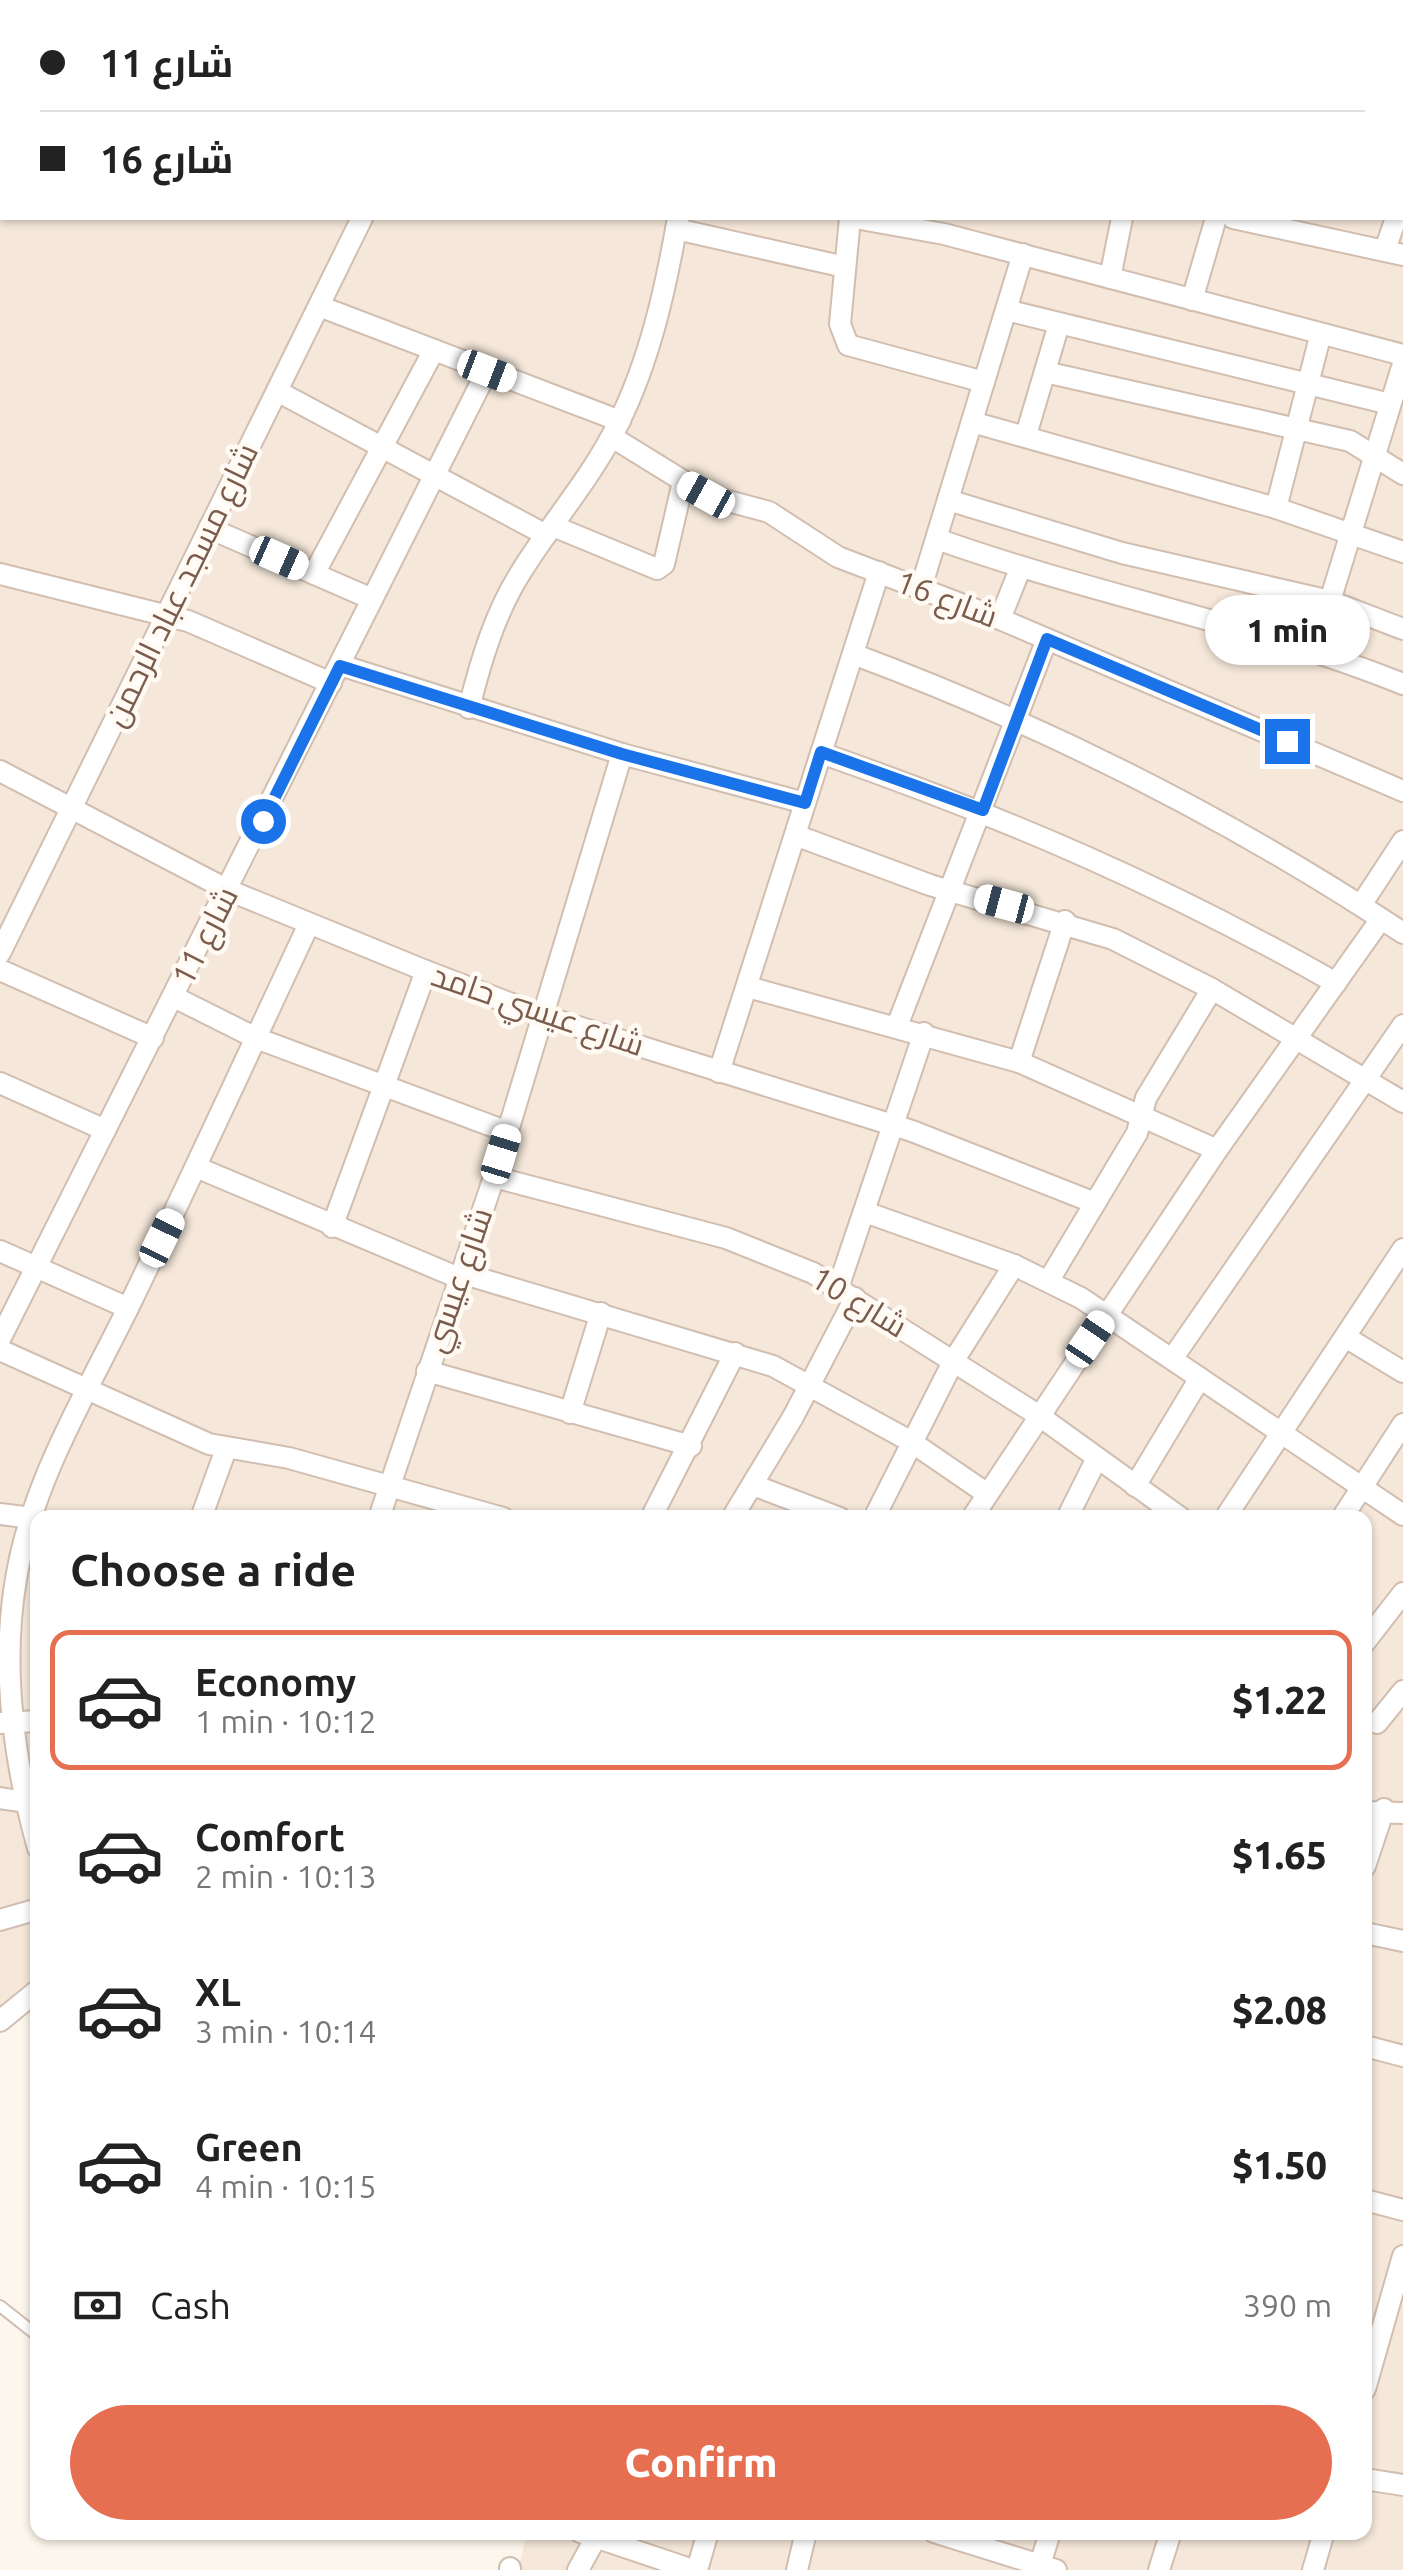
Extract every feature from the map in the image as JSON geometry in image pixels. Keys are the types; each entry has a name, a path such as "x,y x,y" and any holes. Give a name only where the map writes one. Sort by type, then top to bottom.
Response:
{"street":[{"name":"شارع مسجد عباد الرحمن","path":"0,953 6,924 69,811 361,220"},
{"path":"852,220 840,324 848,345 984,382"},
{"path":"875,220 945,226 1024,254 1320,337 1403,355"},
{"path":"1110,278 1121,220"},
{"path":"1192,300 1215,220"},
{"path":"1242,220 1394,252 1396,220"},
{"path":"469,708 497,617 616,429 654,326 677,223 845,268"},
{"path":"920,588 1024,254"},
{"name":"شارع 16","path":"319,306 487,371 616,429 683,482 706,495 769,512 818,547 1000,619 1403,791"},
{"path":"1006,310 1390,404"},
{"path":"1026,435 1059,324"},
{"path":"1276,508 1320,337"},
{"path":"314,574 434,350"},
{"path":"1330,601 1403,364"},
{"name":"شارع 11","path":"0,1339 487,371"},
{"path":"1044,372 1350,441 1403,474"},
{"path":"277,391 435,475 550,530 656,569 664,564 683,482"},
{"path":"972,422 1276,508 1403,552"},
{"path":"948,500 1161,564 1330,601 1403,628"},
{"path":"209,528 372,599"},
{"path":"937,539 1020,569 1269,635 1403,684"},
{"path":"1000,619 1020,569"},
{"path":"720,1072 879,572"},
{"path":"0,574 166,615 336,674 805,803"},
{"path":"896,1026 953,891 1047,639"},
{"path":"853,654 1016,717 1361,906 1403,934"},
{"path":"821,752 983,810 1128,873 1336,983"},
{"name":"شارع عيسي","path":"381,1510 494,1177 622,754"},
{"name":"شارع عيسي حامد","path":"0,771 69,811 228,890 426,971 544,1016 892,1125 1095,1203"},
{"path":"795,835 953,891 1113,939 1212,989 1403,1102"},
{"path":"1361,906 1403,841"},
{"path":"976,1510 1218,1150 1381,919"},
{"path":"1020,1062 1065,922"},
{"path":"35,1510 309,924"},
{"path":"0,970 152,1038"},
{"path":"332,1227 426,971"},
{"path":"748,986 924,1032 1020,1062 1218,1150"},
{"path":"1049,1280 1137,1133 1146,1098 1212,989"},
{"path":"174,997 256,1038 508,1132"},
{"path":"1172,1359 1403,1025"},
{"path":"737,1510 811,1383 846,1293 865,1212 924,1032"},
{"path":"0,1083 105,1130"},
{"path":"196,1167 332,1227 460,1276 736,1352 811,1383 910,1441 986,1493"},
{"name":"شارع 10","path":"494,1177 740,1242 846,1293 1038,1415 1170,1510"},
{"path":"865,1212 1049,1280 1107,1313 1403,1515"},
{"path":"1230,1510 1348,1338 1403,1248"},
{"path":"0,1251 128,1308"},
{"path":"878,1510 954,1360 1014,1264"},
{"path":"570,1412 601,1313"},
{"path":"1348,1338 1403,1372"},
{"path":"0,1350 226,1449 273,1455 475,1510"},
{"path":"656,1510 736,1352"},
{"path":"427,1371 690,1446"},
{"path":"1135,1486 1200,1378"},
{"path":"1347,1510 1403,1424"},
{"path":"204,1510 226,1449"},
{"path":"1071,1510 1097,1458"},
{"path":"753,1485 819,1510"},
{"path":"0,1514 30,1518"},
{"path":"30,1523 12,1614 6,1722 30,1817"},
{"path":"1372,1633 1403,1593"},
{"path":"1376,1723 1403,1691"},
{"path":"0,1798 26,1802"},
{"path":"1372,1846 1384,1811"},
{"path":"0,1920 30,1911"},
{"path":"1372,1934 1403,1940"},
{"path":"0,2021 30,1997"},
{"path":"1372,2048 1403,2056"},
{"path":"1372,2202 1403,2210"},
{"path":"1372,2340 1403,2256"},
{"path":"1372,2481 1403,2485"},
{"path":"578,2570 590,2540"},
{"path":"609,2540 695,2570 705,2540"},
{"path":"796,2570 804,2540"},
{"path":"960,2540 1048,2567 1050,2540"},
{"path":"1159,2570 1168,2540"},
{"path":"1313,2570 1322,2540"}],"lane":[{"path":"0,2306 30,2330"}],"shaded area":[{"path":"0,220 1403,220 1403,2570 518,2570 525,2540 1372,2540 1372,1510 30,1510 30,1998 0,2019"}],"route":[{"path":"263,821 340,666 622,754 805,803 821,752 983,810 1047,639 1287,741"}]}
